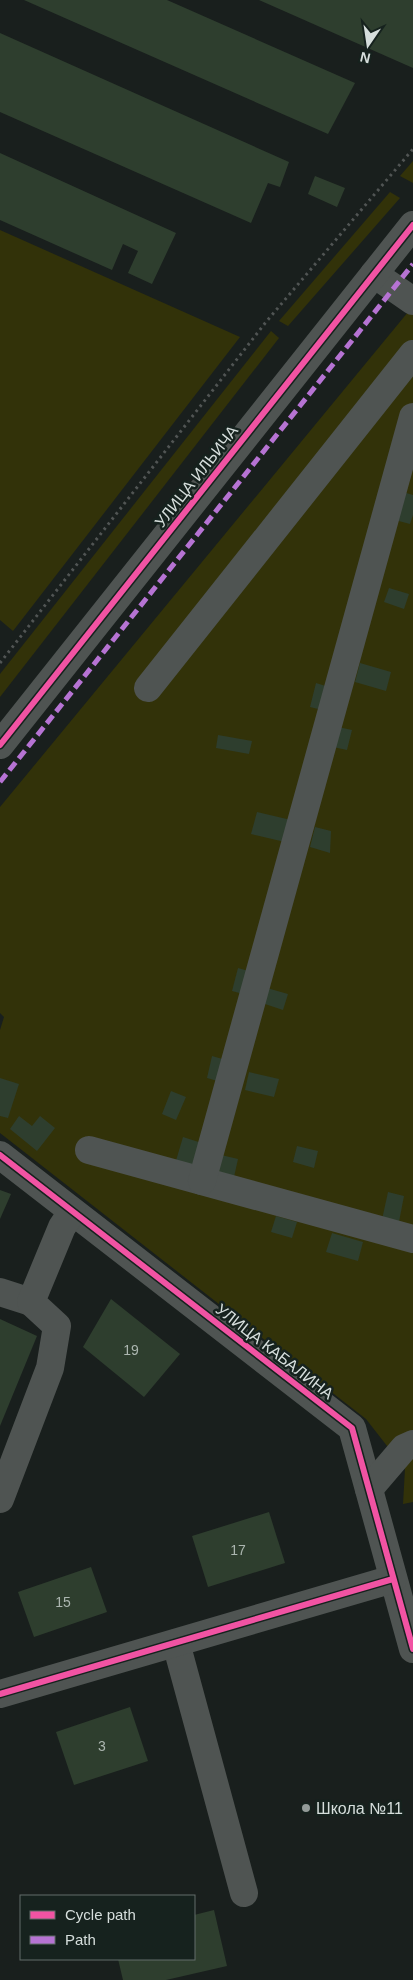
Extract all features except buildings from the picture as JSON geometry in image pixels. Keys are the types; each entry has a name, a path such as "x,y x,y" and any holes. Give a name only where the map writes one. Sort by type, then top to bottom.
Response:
{"street":[{"name":"УЛИЦА ИЛЬИЧА","path":"0,745 413,225"},
{"path":"374,274 413,301"},
{"path":"148,688 413,354"},
{"path":"202,1181 413,417"},
{"path":"89,1150 413,1239"},
{"name":"УЛИЦА КАБАЛИНА","path":"0,1155 352,1428 413,1649"},
{"path":"31,1302 62,1227 72,1212"},
{"path":"0,1292 31,1302 57,1326 50,1368 0,1499"},
{"path":"368,1489 404,1448 413,1444"},
{"path":"0,1694 393,1579"},
{"path":"176,1643 244,1893"}],"path":[{"path":"0,663 266,322 413,149"}],"shaded area":[{"path":"413,161 413,183 400,176"},
{"path":"390,192 400,198 288,326 279,321"},
{"path":"0,230 240,337 13,631 0,620"},
{"path":"413,306 413,1502 403,1504 405,1469 366,1419 0,1133 0,1030 4,1017 0,1013 0,807"},
{"path":"271,331 279,338 0,697 0,674"}],"marked path":[{"path":"0,782 413,264"}],"cycle path":[{"path":"0,745 413,225"},
{"path":"0,1155 352,1428 413,1649"},
{"path":"0,1694 393,1579"}],"place":[{"name":"Школа №11","path":"306,1808"}]}
